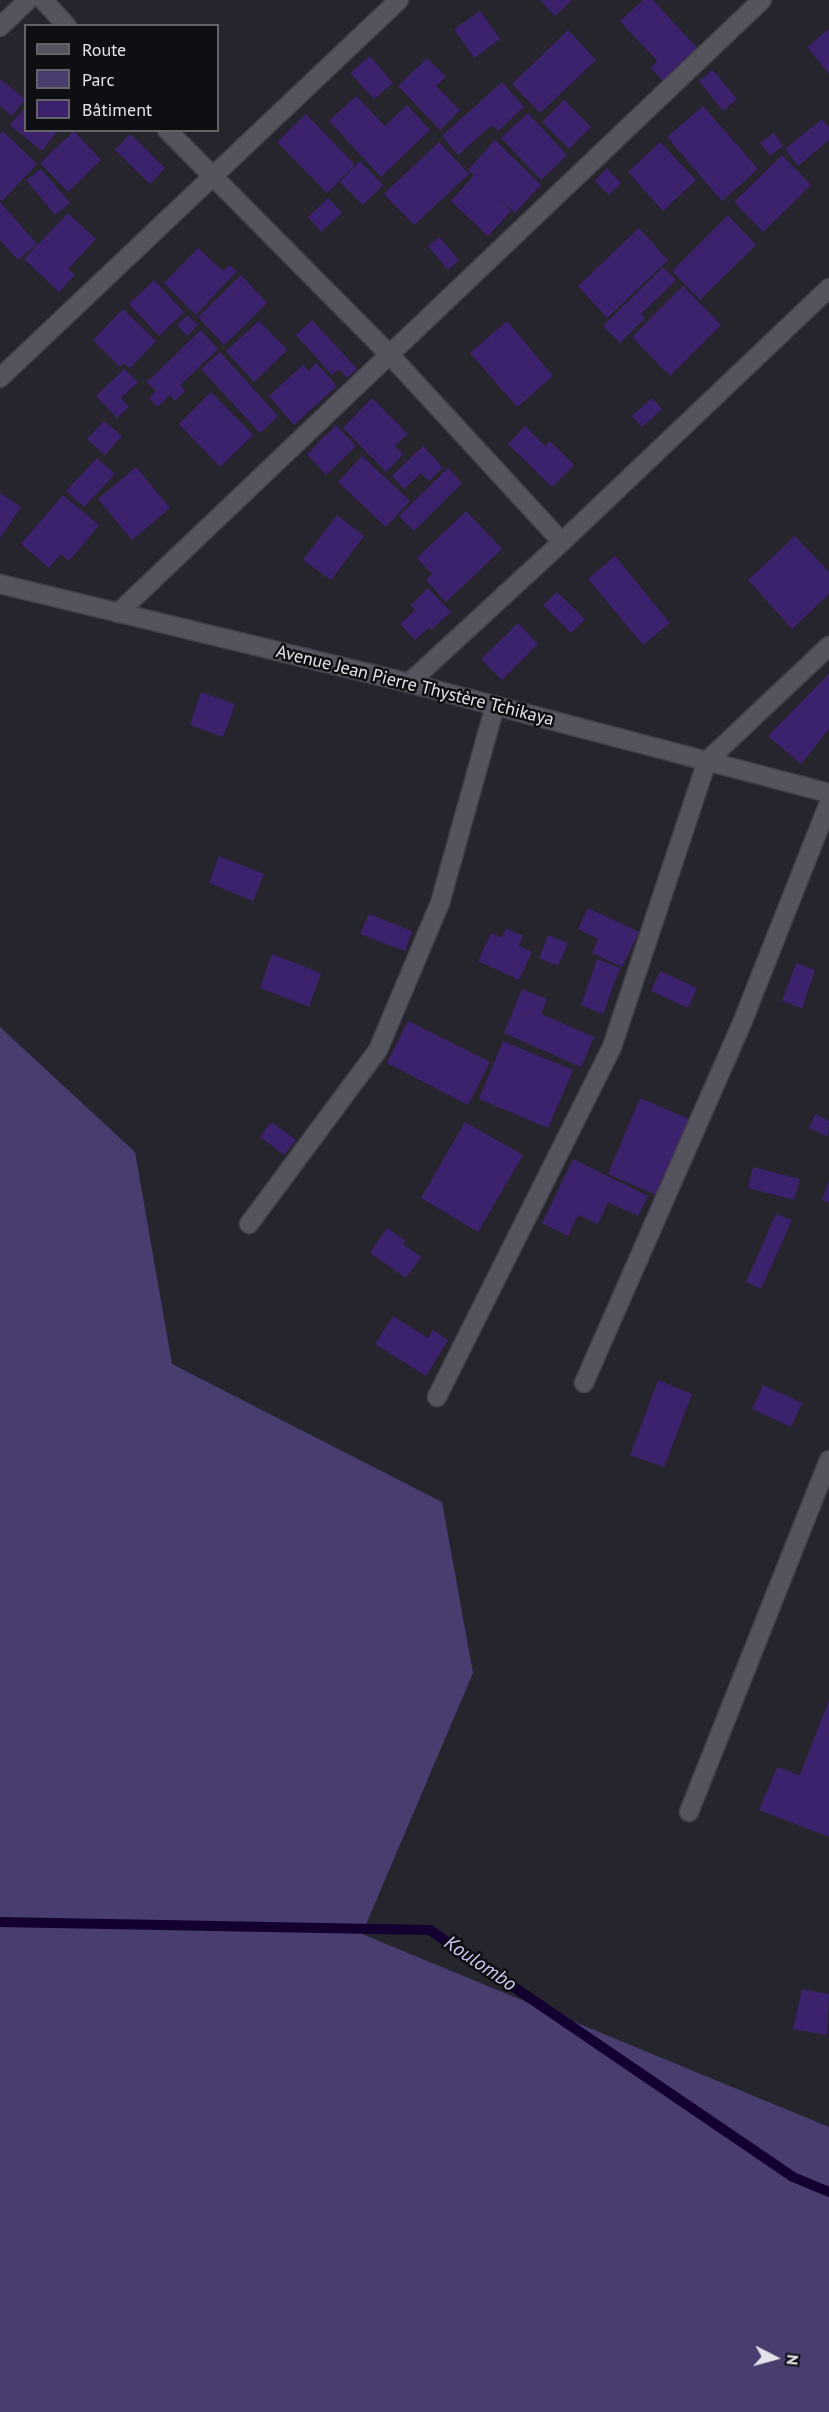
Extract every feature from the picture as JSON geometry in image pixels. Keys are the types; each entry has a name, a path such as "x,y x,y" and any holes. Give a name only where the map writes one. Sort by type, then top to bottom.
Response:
{"street":[{"path":"0,27 28,0"},
{"path":"43,0 65,24"},
{"path":"0,378 399,0"},
{"path":"118,612 762,0"},
{"path":"169,132 389,354 562,542"},
{"path":"409,683 562,542 829,288"},
{"name":"Avenue Jean Pierre Thystère Tchikaya","path":"0,584 409,683 829,793"},
{"path":"437,1397 612,1047 707,761 829,646"},
{"path":"249,1224 378,1050 440,903 495,706"},
{"path":"584,1383 742,1023 829,804"},
{"path":"689,1812 829,1460"}],"green space":[{"path":"0,1027 135,1152 172,1364 442,1502 473,1673 362,1934 829,2127 829,2412 0,2412"}],"building":[{"path":"540,0 572,0 555,16"},
{"path":"643,0 653,0 697,48 663,81 651,68 657,61 620,21"},
{"path":"480,11 500,39 474,58 454,29"},
{"path":"829,29 829,74 807,47"},
{"path":"568,30 596,60 540,113 512,84"},
{"path":"370,56 393,83 374,99 350,73"},
{"path":"427,58 446,77 436,86 460,110 440,130 398,86"},
{"path":"713,70 737,99 723,111 699,81"},
{"path":"0,79 24,100 12,116 0,106"},
{"path":"502,82 524,107 498,131 492,125 458,155 442,136"},
{"path":"356,96 385,126 407,105 430,130 381,177 329,121"},
{"path":"564,100 591,127 569,149 542,122"},
{"path":"703,106 758,169 722,201 667,137"},
{"path":"24,108 24,132 56,132 42,151 10,125"},
{"path":"528,113 567,155 541,180 501,138"},
{"path":"306,114 355,165 327,193 277,142"},
{"path":"822,119 829,127 829,140 798,166 785,149"},
{"path":"3,131 37,164 2,201 0,199 0,134"},
{"path":"73,132 101,160 68,192 40,163"},
{"path":"774,133 783,146 770,156 760,143"},
{"path":"130,134 165,168 150,184 115,150"},
{"path":"495,140 541,185 515,213 498,197 511,211 488,236 451,201 474,175 468,170"},
{"path":"439,142 469,174 414,225 384,194"},
{"path":"660,142 696,180 663,211 628,172"},
{"path":"782,155 811,185 763,232 734,202"},
{"path":"360,161 383,185 363,205 340,182"},
{"path":"607,168 621,183 609,195 595,181"},
{"path":"41,169 70,203 55,215 26,180"},
{"path":"328,198 342,213 321,232 308,217"},
{"path":"0,202 37,244 18,260 0,240"},
{"path":"68,213 96,239 68,269 75,275 59,292 24,259"},
{"path":"728,215 756,245 700,300 672,271"},
{"path":"639,228 668,260 607,318 578,286"},
{"path":"439,237 459,260 448,270 428,246"},
{"path":"198,248 223,271 229,265 237,271 196,315 164,283"},
{"path":"663,267 676,280 641,314 645,318 620,343 603,326"},
{"path":"241,275 267,303 224,345 198,317"},
{"path":"154,280 184,312 159,336 129,304"},
{"path":"683,286 721,325 670,376 632,337"},
{"path":"123,309 156,341 130,368 124,363 120,367 93,340"},
{"path":"187,315 198,325 187,336 177,325"},
{"path":"312,320 357,369 347,378 339,369 332,375 296,335"},
{"path":"259,321 287,350 254,382 226,351"},
{"path":"507,321 553,376 517,407 470,353"},
{"path":"201,330 218,349 180,385 185,391 175,401 170,395 157,407 149,398 156,391 147,382"},
{"path":"220,352 278,416 260,433 201,369"},
{"path":"316,363 337,386 294,425 269,396 303,365 309,371"},
{"path":"124,369 138,382 121,398 129,407 117,418 96,396"},
{"path":"211,392 253,435 220,467 179,424"},
{"path":"372,398 408,434 395,446 403,454 386,472 343,428"},
{"path":"652,398 662,409 642,427 632,416"},
{"path":"104,421 122,436 105,455 87,439"},
{"path":"336,425 356,446 326,475 307,454"},
{"path":"525,426 545,446 550,441 574,465 552,487 508,444"},
{"path":"423,446 443,468 429,481 421,473 404,489 392,476"},
{"path":"362,456 410,501 386,527 338,482"},
{"path":"97,458 115,474 84,507 66,491"},
{"path":"136,467 170,508 132,540 98,499"},
{"path":"448,468 462,483 414,531 399,516"},
{"path":"0,493 21,507 0,538"},
{"path":"63,495 99,525 69,561 61,554 49,568 21,544"},
{"path":"466,511 502,549 446,602 426,580 432,574 417,558"},
{"path":"337,515 364,536 331,580 303,560"},
{"path":"795,536 829,572 829,594 792,629 748,580"},
{"path":"615,556 670,623 643,645 588,579"},
{"path":"428,588 451,612 431,630 429,627 415,640 400,624 415,610 411,605"},
{"path":"557,592 585,619 571,633 543,605"},
{"path":"518,623 538,644 502,680 481,659"},
{"path":"829,674 829,729 801,764 768,736"},
{"path":"201,692 235,704 223,737 190,725"},
{"path":"219,856 264,874 253,901 209,883"},
{"path":"588,908 639,932 622,967 592,953 598,939 578,929"},
{"path":"369,914 412,931 405,951 360,934"},
{"path":"506,928 523,936 519,946 532,952 519,980 478,961 491,933 502,938"},
{"path":"548,935 568,943 558,966 539,958"},
{"path":"272,954 321,973 309,1007 260,988"},
{"path":"597,959 620,968 603,1014 581,1005"},
{"path":"796,963 815,970 802,1008 782,1001"},
{"path":"660,971 697,988 688,1008 651,991"},
{"path":"522,989 547,999 541,1014 594,1037 581,1067 504,1033"},
{"path":"408,1021 490,1062 468,1105 387,1063"},
{"path":"503,1041 573,1070 548,1128 479,1099"},
{"path":"640,1098 696,1122 663,1198 608,1174"},
{"path":"815,1114 829,1121 828,1137 809,1128"},
{"path":"271,1122 296,1140 284,1155 260,1137"},
{"path":"465,1122 523,1155 478,1232 421,1198"},
{"path":"573,1159 648,1196 638,1216 608,1202 598,1224 578,1215 568,1236 542,1223"},
{"path":"753,1167 800,1179 794,1200 748,1188"},
{"path":"829,1181 829,1203 822,1200"},
{"path":"776,1214 792,1220 761,1289 746,1282"},
{"path":"387,1228 405,1240 403,1244 421,1257 406,1278 370,1253"},
{"path":"393,1316 428,1338 433,1330 448,1340 426,1376 375,1344"},
{"path":"658,1380 692,1394 664,1467 630,1455"},
{"path":"763,1385 802,1403 791,1427 752,1409"},
{"path":"829,1700 829,1837 759,1810 777,1767 800,1775"},
{"path":"802,1989 829,1994 827,2035 793,2029"}],"waterway":[{"name":"Koulombo","path":"0,1922 430,1930 793,2177 829,2192"}]}
